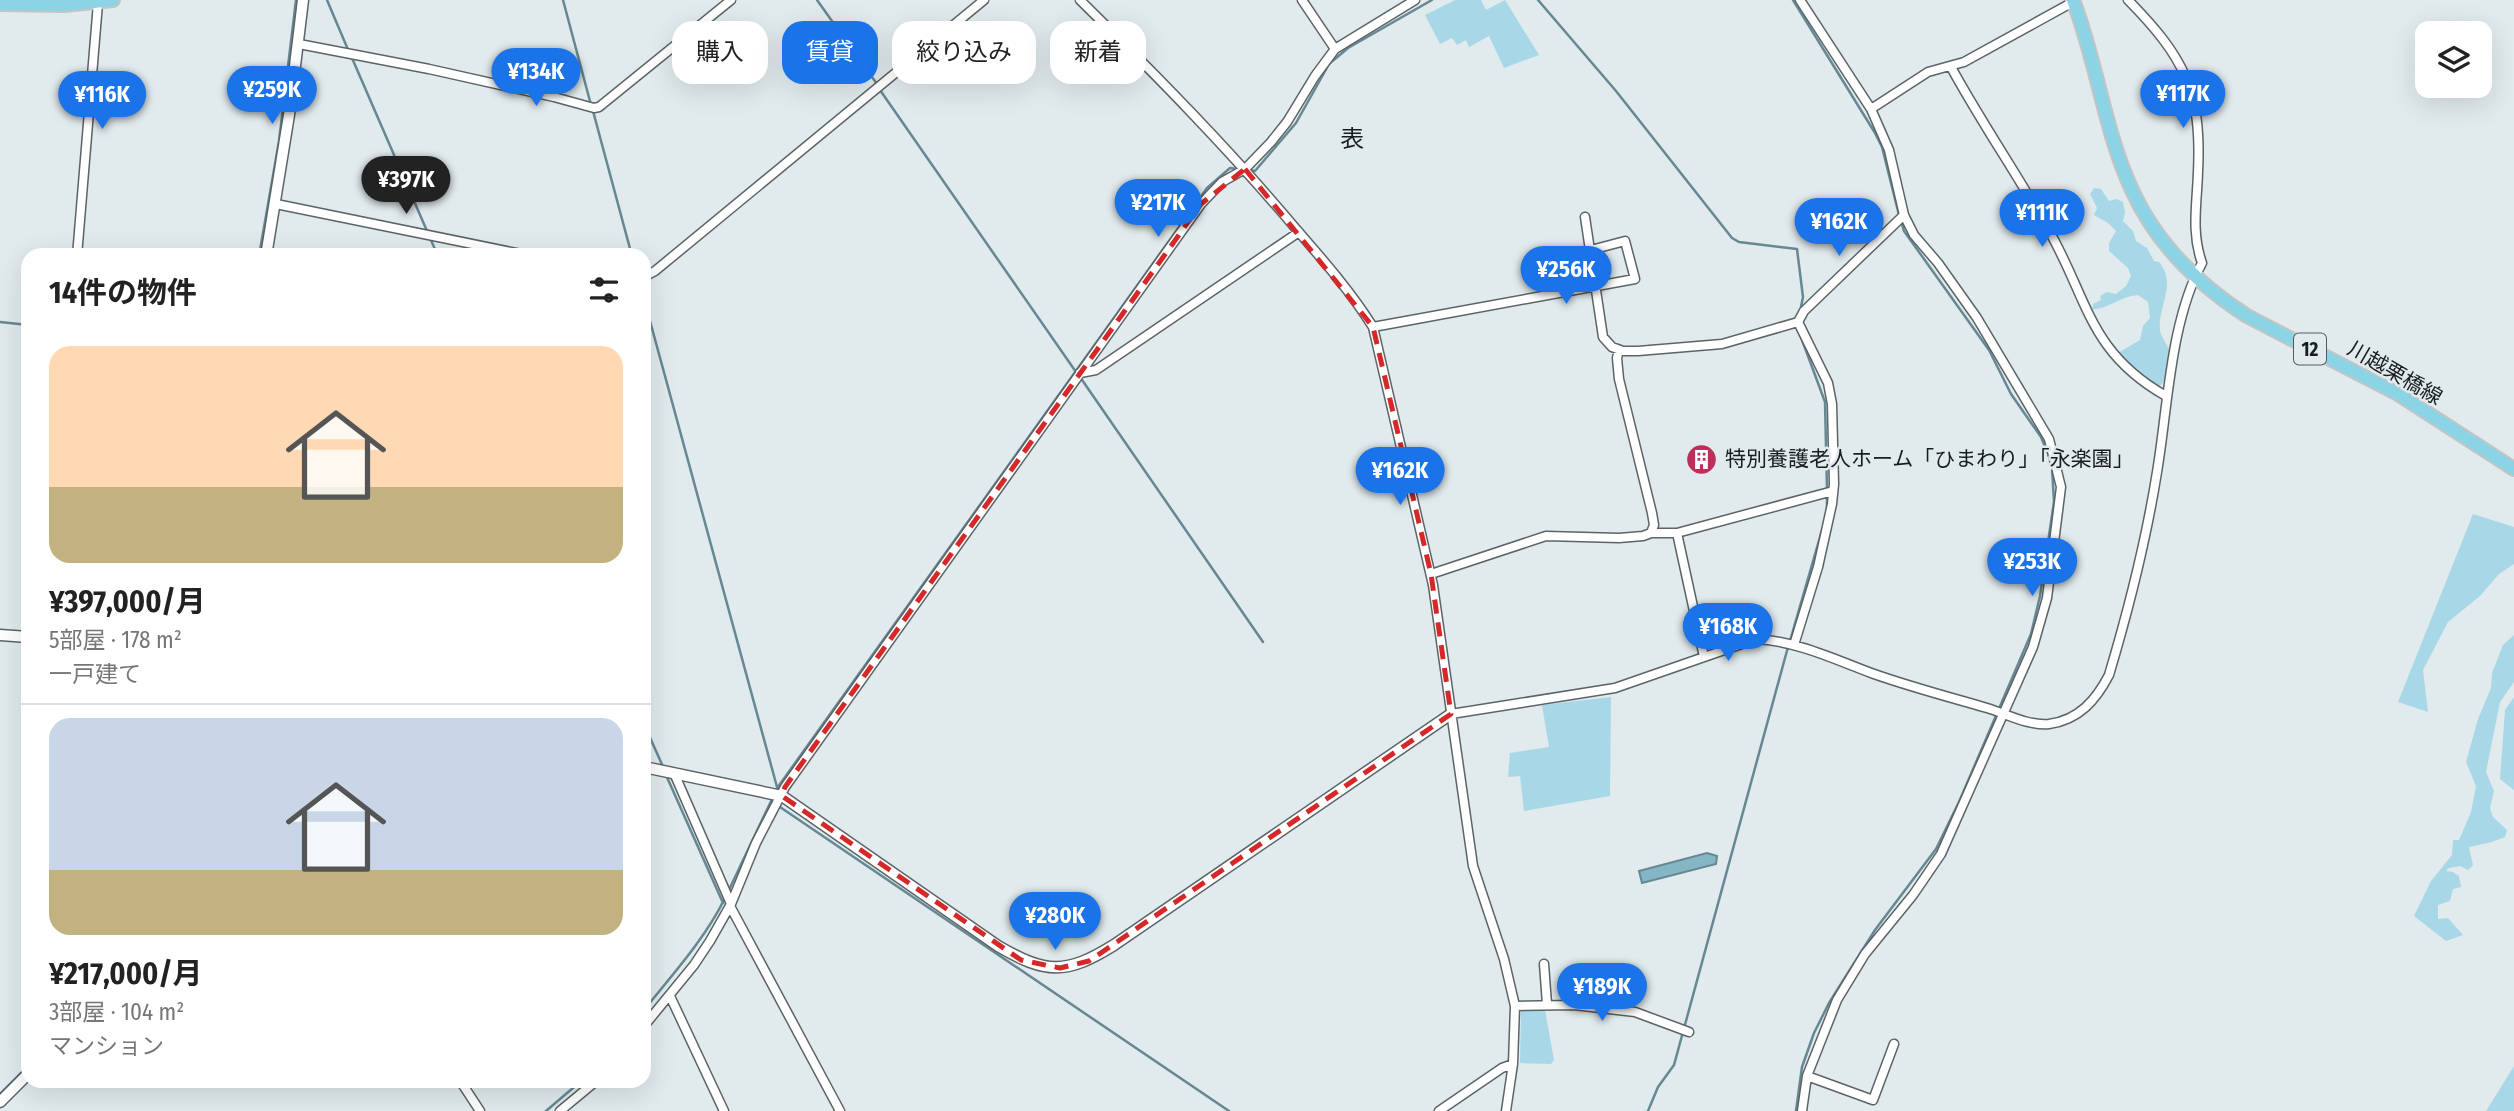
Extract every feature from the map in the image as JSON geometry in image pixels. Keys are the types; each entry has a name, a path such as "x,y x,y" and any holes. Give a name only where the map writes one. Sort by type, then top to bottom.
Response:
{"main road":[{"path":"0,4 64,5 113,0"},
{"name":"川越栗橋線","path":"2073,1 2130,188 2152,226 2195,275 2225,302 2247,316 2366,376 2514,470"}],"street":[{"path":"268,248 299,44 303,0"},
{"path":"299,44 429,69 594,108 599,107 731,0"},
{"path":"651,273 984,0"},
{"path":"1080,0 1245,169 1358,304 1373,327 1431,574 1473,866 1504,959 1515,1006 1513,1065 1506,1111"},
{"path":"1302,0 1335,49"},
{"path":"651,1018 694,965 730,905 756,844 785,788 1201,204 1222,182 1245,169 1287,122 1335,49 1415,0"},
{"path":"1800,0 1871,109 1889,150 1904,215 1914,235 1938,263 1977,318 2036,416 2049,439 2060,481 2048,598 2034,647 2002,713 1941,854 1913,895 1865,954 1837,1000 1807,1076 1802,1111"},
{"path":"651,768 782,796 998,946 1021,960 1060,968 1089,961 1114,945 1451,715 1615,688 1756,639 1794,645 1897,681 2035,723 2056,723 2083,710 2101,692 2109,675 2139,567 2158,469 2166,396 2185,308 2195,275 2202,263 2195,236 2198,135 2191,86 2167,42 2127,0"},
{"path":"1871,109 1928,72 1951,67 2073,1"},
{"path":"78,248 98,3"},
{"path":"1951,67 2052,236 2101,340 2141,382 2166,396"},
{"path":"276,204 492,248"},
{"path":"1585,218 1603,337 1612,347 1638,351 1722,344 1798,322 1804,311 1904,215"},
{"path":"1080,373 1096,370 1299,232"},
{"path":"1373,327 1635,279 1625,241 1591,250"},
{"path":"1794,645 1818,567 1833,491 1832,404 1828,383 1798,322"},
{"path":"1619,349 1619,379 1653,513 1654,525 1651,533"},
{"path":"1431,574 1546,536 1619,538 1651,533 1677,533 1833,491"},
{"path":"1677,533 1704,657"},
{"path":"0,635 21,637"},
{"path":"674,773 730,905 840,1111"},
{"path":"1544,964 1548,1004"},
{"path":"670,996 724,1111"},
{"path":"1515,1006 1548,1004 1635,1012 1689,1032"},
{"path":"1807,1076 1873,1100 1894,1044"},
{"path":"1439,1111 1502,1068 1513,1065"},
{"path":"0,1102 21,1081"},
{"path":"465,1088 480,1111"},
{"path":"560,1111 588,1088"}],"highlighted area":[{"path":"1245,169 1373,327 1431,574 1451,714 1089,961 1060,968 1021,960 782,796 785,787 1201,204"}],"shaded area":[{"path":"1455,0 1481,0 1486,10 1505,0 1539,55 1504,68 1489,36 1469,47 1466,40 1457,45 1452,38 1440,44 1425,15"},
{"path":"2094,188 2101,189 2109,201 2116,199 2123,202 2123,221 2133,231 2136,241 2147,248 2154,261 2159,262 2167,279 2160,331 2170,356 2166,376 2158,388 2134,370 2118,353 2140,340 2143,326 2150,318 2148,302 2138,295 2092,309 2093,304 2101,300 2100,296 2107,292 2116,294 2126,286 2131,276 2128,268 2109,251 2109,243 2116,231 2094,215 2097,208 2090,194"},
{"path":"2473,514 2514,527 2514,564 2499,574 2480,596 2448,622 2423,670 2428,712 2398,702"},
{"path":"2514,635 2514,682 2500,702 2486,772 2494,791 2490,808 2493,817 2507,830 2505,837 2469,847 2473,865 2468,870 2460,866 2446,871 2459,876 2461,887 2453,889 2450,901 2438,905 2438,919 2448,918 2463,935 2446,941 2414,916 2431,881 2452,855 2453,840 2459,840 2471,812 2476,786 2466,762 2478,719 2491,688 2492,673 2503,645"},
{"path":"1611,697 1610,796 1524,811 1520,776 1508,777 1510,753 1549,747 1542,705"},
{"path":"2514,697 2514,790 2500,779 2505,710"},
{"path":"1707,853 1717,856 1716,864 1642,883 1639,871"},
{"path":"1521,1008 1545,1010 1554,1060 1551,1064 1520,1063"},
{"path":"2514,1066 2514,1111 2486,1111"}],"waterway":[{"path":"260,248 279,141 296,0"},
{"path":"327,0 349,52"},
{"path":"563,0 591,105"},
{"path":"817,0 832,21"},
{"path":"1249,170 1255,171 1296,123 1329,64 1348,48 1432,0"},
{"path":"1538,0 1616,91 1732,238 1739,242 1797,249 1803,297 1800,312"},
{"path":"1793,0 1882,147 1899,215"},
{"path":"352,58 427,231"},
{"path":"880,90 1076,372"},
{"path":"593,111 630,248"},
{"path":"775,791 1207,188 1230,168 1238,169"},
{"path":"1901,221 1904,231 1989,350 2011,394 2041,437 2051,461"},
{"path":"430,238 434,248"},
{"path":"0,322 21,324"},
{"path":"651,325 777,787"},
{"path":"1798,329 1825,402 1827,489"},
{"path":"1080,377 1263,642"},
{"path":"1796,1111 1802,1067 1814,1033 1829,1003 1875,930 1936,849 2031,634 2040,596 2054,502 2052,467"},
{"path":"1827,495 1827,510"},
{"path":"1790,641 1822,530"},
{"path":"1648,1111 1658,1087 1674,1065 1788,647"},
{"path":"651,740 664,769"},
{"path":"666,775 723,903"},
{"path":"728,892 773,797"},
{"path":"777,805 1229,1111"},
{"path":"651,1002 698,942 725,898"},
{"path":"0,1094 21,1073"},
{"path":"546,1111 573,1088"}],"place":[{"name":"特別養護老人ホーム「ひまわり」「永楽園」","path":"1702,459"}],"district":[{"name":"表","path":"1352,139"}]}
